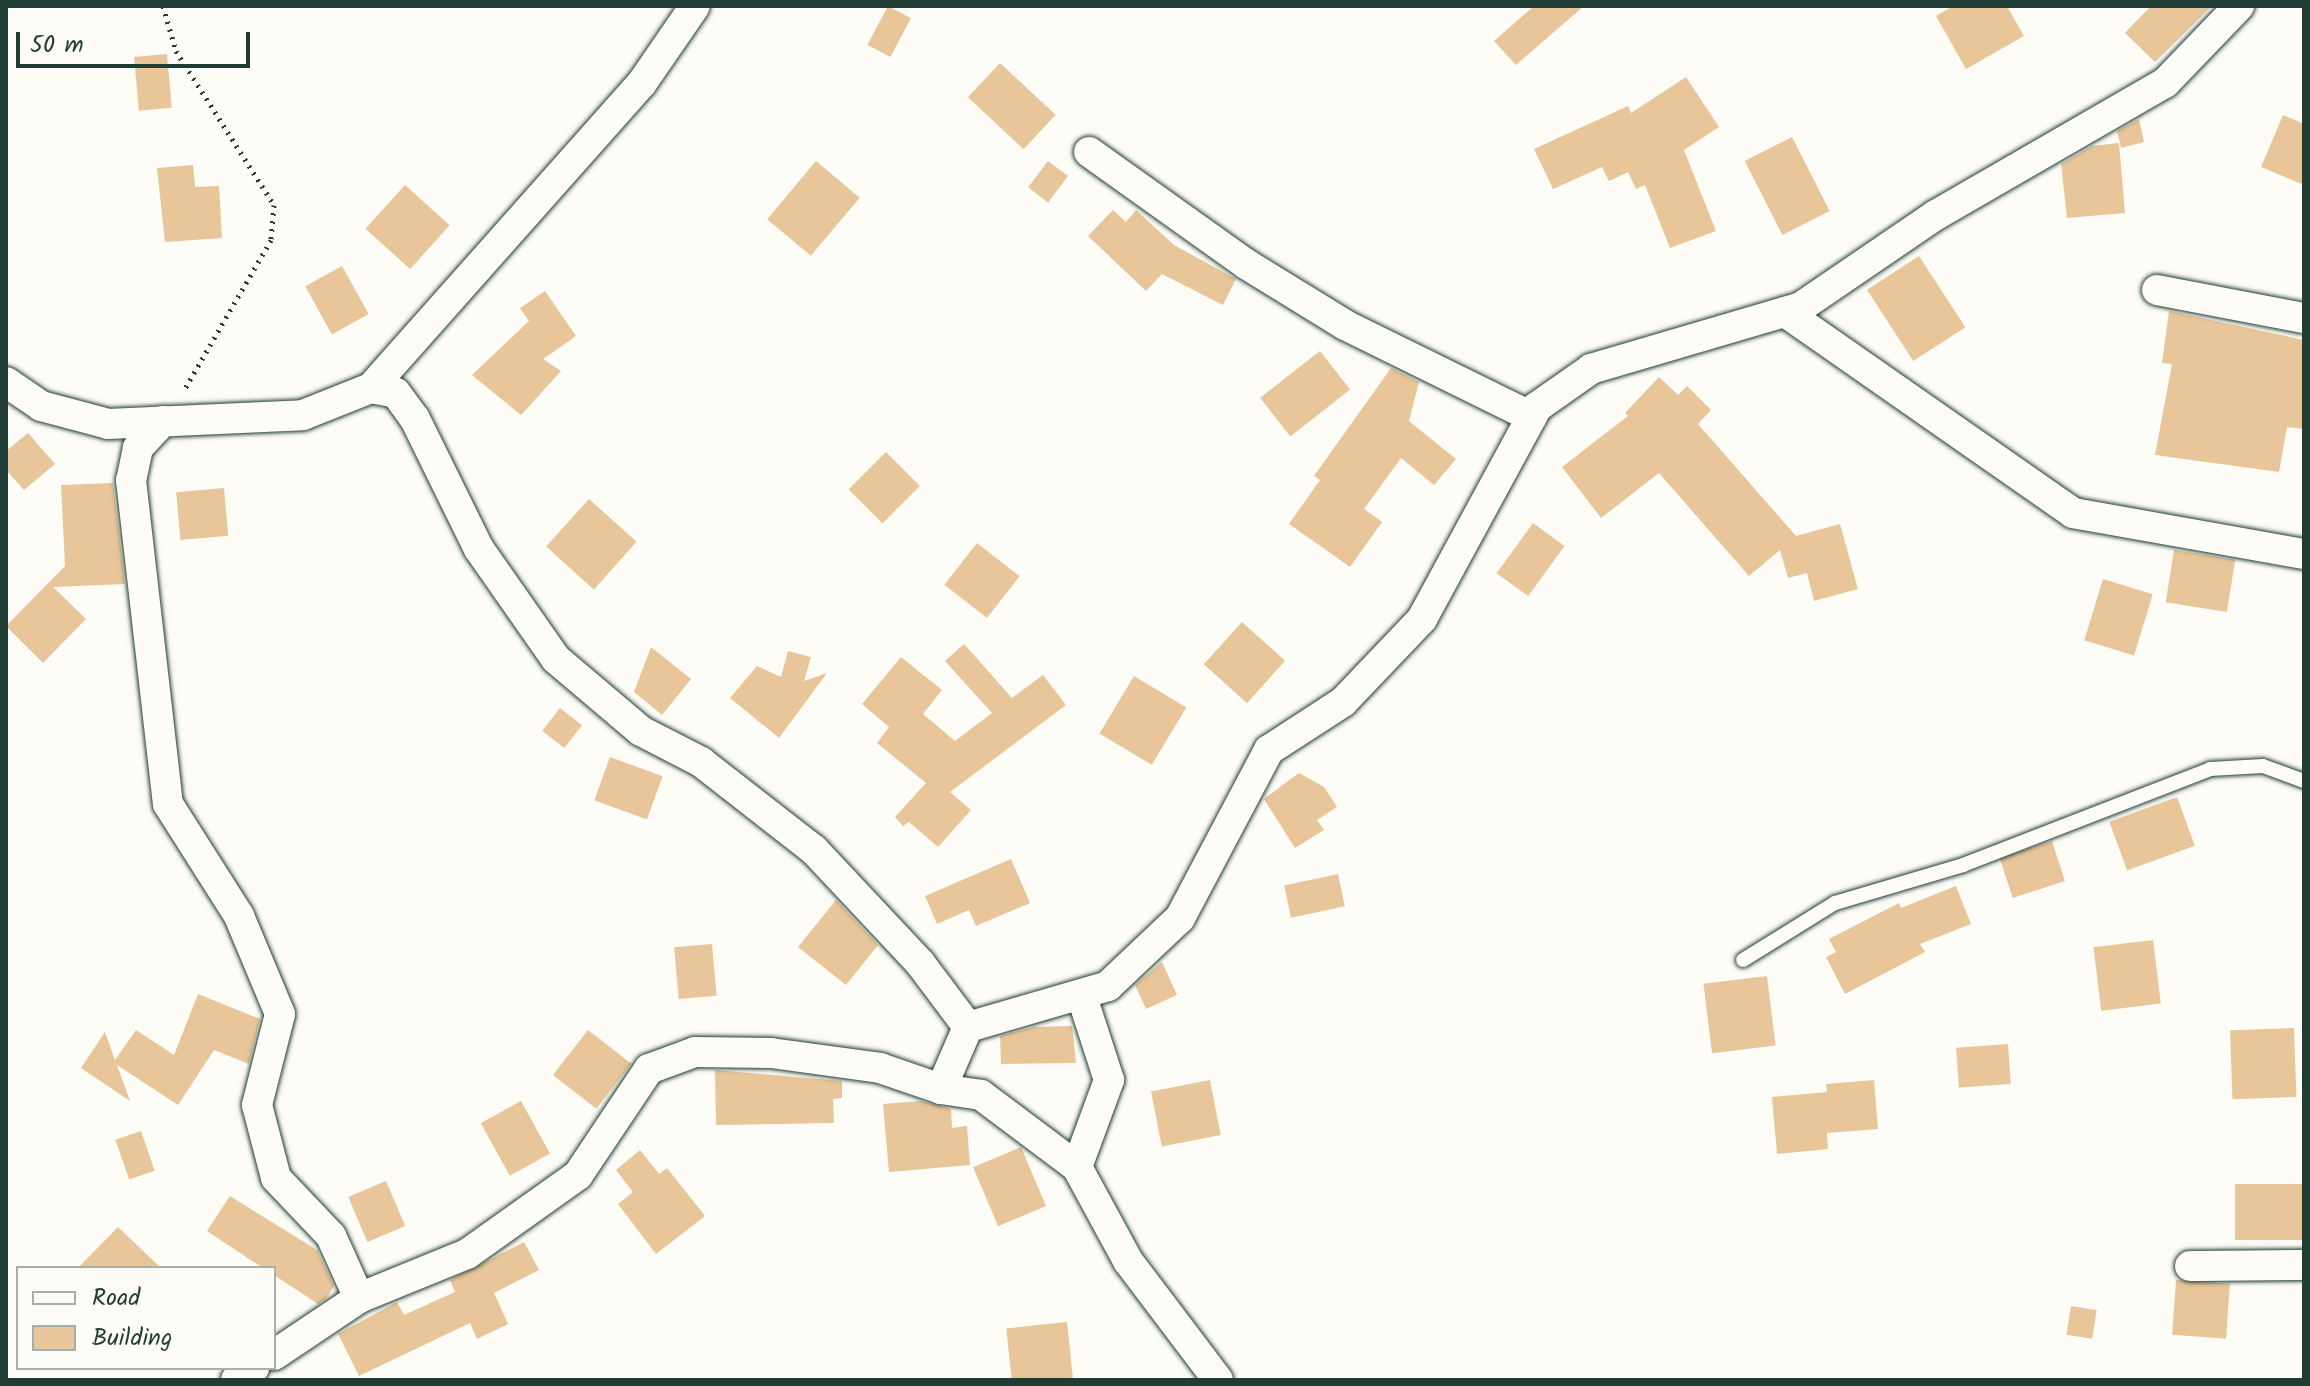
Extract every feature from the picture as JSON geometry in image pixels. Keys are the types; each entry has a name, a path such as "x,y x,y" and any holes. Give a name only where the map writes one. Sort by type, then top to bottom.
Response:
{"street":[{"path":"6,382 41,406 108,424 303,415 371,388 642,83 695,6"},
{"path":"968,1027 1108,986 1180,918 1269,750 1343,702 1422,619 1537,407 1591,369 1801,307 1936,215 2165,83 2239,6"},
{"path":"1089,152 1246,264 1345,325 1532,417"},
{"path":"2157,290 2304,318"},
{"path":"1785,312 2073,513 2304,554"},
{"path":"371,388 396,393 415,419 479,549 556,659 641,731 701,762 814,850 920,963 968,1027"},
{"path":"163,421 138,448 131,480 168,804 239,916 280,1014 257,1105 276,1178 331,1236 359,1298"},
{"path":"1077,1167 1109,1080 1081,994"},
{"path":"941,1089 968,1027"},
{"path":"276,1354 359,1298 467,1254 578,1175 649,1069 695,1052 771,1053 880,1068 941,1089 981,1095 1077,1167 1128,1261 1218,1380"},
{"path":"2190,1266 2304,1265"}],"lane":[{"path":"1743,960 1835,903 1963,865 2210,769 2263,766 2304,781"}],"path":[{"path":"163,6 176,51 274,205 271,240 202,365 163,421"}],"building":[{"path":"888,6 911,18 890,57 867,45"},
{"path":"1534,6 1584,6 1516,65 1494,41"},
{"path":"1953,6 2007,6 2024,36 1966,69 1936,16"},
{"path":"2151,6 2212,6 2155,62 2125,33"},
{"path":"167,54 172,108 139,111 134,57"},
{"path":"1000,63 1056,115 1024,149 968,97"},
{"path":"1686,77 1719,127 1684,150 1716,231 1670,248 1645,185 1636,189 1628,172 1609,181 1602,167 1553,189 1534,149 1628,106 1631,113"},
{"path":"2283,115 2304,124 2304,185 2261,167"},
{"path":"2139,119 2144,142 2121,148 2117,131"},
{"path":"1792,137 1830,211 1782,235 1745,161"},
{"path":"2119,143 2125,213 2067,218 2061,164 2092,146"},
{"path":"816,161 860,198 811,256 767,219"},
{"path":"1048,161 1068,176 1048,202 1028,187"},
{"path":"193,165 195,187 219,186 222,238 165,242 157,168"},
{"path":"405,185 450,225 410,269 366,229"},
{"path":"1113,210 1126,222 1136,210 1174,245 1236,279 1223,305 1162,274 1146,291 1088,236"},
{"path":"1919,256 1965,327 1913,361 1867,290"},
{"path":"342,266 369,314 332,334 305,286"},
{"path":"545,291 576,336 543,359 561,371 521,415 472,375 529,321 520,308"},
{"path":"2169,311 2304,340 2304,429 2287,427 2279,472 2155,455 2172,364 2162,363"},
{"path":"1320,351 1350,390 1290,436 1260,398"},
{"path":"1391,368 1419,382 1409,421 1456,459 1434,485 1401,458 1364,509 1382,522 1350,567 1289,524 1320,480 1314,476"},
{"path":"1659,377 1678,395 1687,386 1711,410 1698,424 1796,536 1840,524 1858,589 1814,601 1807,573 1788,578 1780,550 1749,576 1659,473 1601,518 1562,467 1628,416 1625,413"},
{"path":"28,433 55,464 24,490 6,470 6,451"},
{"path":"886,452 920,486 882,523 849,489"},
{"path":"113,483 125,584 53,587 86,619 43,663 6,626 65,566 61,485"},
{"path":"224,488 228,536 180,540 176,492"},
{"path":"589,499 637,542 594,589 546,547"},
{"path":"1533,523 1565,546 1528,596 1497,573"},
{"path":"977,543 1020,576 987,618 944,585"},
{"path":"2174,550 2235,560 2227,612 2166,602"},
{"path":"2103,579 2153,594 2134,655 2084,640"},
{"path":"1242,622 1285,661 1247,703 1204,664"},
{"path":"964,644 1012,698 1043,675 1066,705 950,792 971,810 938,847 909,822 903,826 895,817 926,783 877,743 889,727 862,704 901,657 942,690 923,714 955,741 992,713 945,661"},
{"path":"651,647 691,679 662,715 634,692"},
{"path":"788,651 811,657 804,681 827,673 779,738 730,698 757,666 781,677"},
{"path":"1134,676 1186,707 1152,765 1099,733"},
{"path":"560,708 582,725 564,748 542,731"},
{"path":"610,757 663,776 647,819 594,800"},
{"path":"1299,773 1324,787 1337,807 1317,820 1324,830 1295,848 1264,799"},
{"path":"2177,797 2195,846 2127,870 2109,822"},
{"path":"2052,841 2065,881 2013,898 2000,858"},
{"path":"1011,859 1030,903 976,926 969,910 937,924 925,896"},
{"path":"1338,874 1345,906 1291,918 1284,885"},
{"path":"1956,886 1971,924 1920,944 1925,952 1845,994 1826,957 1836,952 1829,939 1899,903 1901,908"},
{"path":"836,900 878,945 846,985 798,947"},
{"path":"2153,940 2161,1004 2101,1011 2093,947"},
{"path":"712,944 717,996 679,999 674,947"},
{"path":"1162,962 1177,995 1146,1009 1135,985"},
{"path":"1767,976 1776,1045 1712,1053 1703,984"},
{"path":"198,994 260,1019 249,1064 214,1050 178,1105 117,1065 130,1101 81,1068 105,1032 115,1060 136,1030 174,1055"},
{"path":"1072,1026 1076,1063 1001,1064 1000,1036 1033,1027"},
{"path":"2294,1028 2296,1097 2232,1099 2230,1030"},
{"path":"588,1030 631,1064 596,1109 553,1075"},
{"path":"2008,1044 2011,1084 1959,1088 1956,1048"},
{"path":"715,1070 842,1081 842,1098 833,1099 834,1123 716,1125"},
{"path":"1210,1080 1221,1135 1162,1146 1151,1091"},
{"path":"1874,1080 1878,1129 1827,1133 1828,1149 1777,1154 1772,1097 1827,1092 1826,1084"},
{"path":"521,1101 550,1153 510,1176 481,1123"},
{"path":"921,1101 951,1109 952,1128 967,1126 970,1165 889,1172 883,1104"},
{"path":"141,1131 155,1171 129,1180 115,1140"},
{"path":"1021,1147 1046,1206 998,1226 973,1167"},
{"path":"640,1150 659,1174 667,1168 705,1216 656,1254 618,1204 633,1192 616,1170"},
{"path":"386,1181 405,1226 367,1242 348,1197"},
{"path":"2235,1184 2304,1184 2304,1240 2235,1240"},
{"path":"230,1196 317,1250 334,1286 326,1299 318,1304 276,1276 276,1266 260,1266 207,1231"},
{"path":"118,1227 159,1266 80,1266"},
{"path":"524,1242 539,1270 494,1293 508,1324 477,1339 470,1323 359,1376 338,1334 397,1302 404,1315 455,1292 450,1280"},
{"path":"2176,1280 2230,1284 2226,1339 2172,1335"},
{"path":"2071,1306 2097,1310 2092,1339 2066,1335"},
{"path":"1067,1322 1073,1378 1012,1380 1006,1328"}]}
